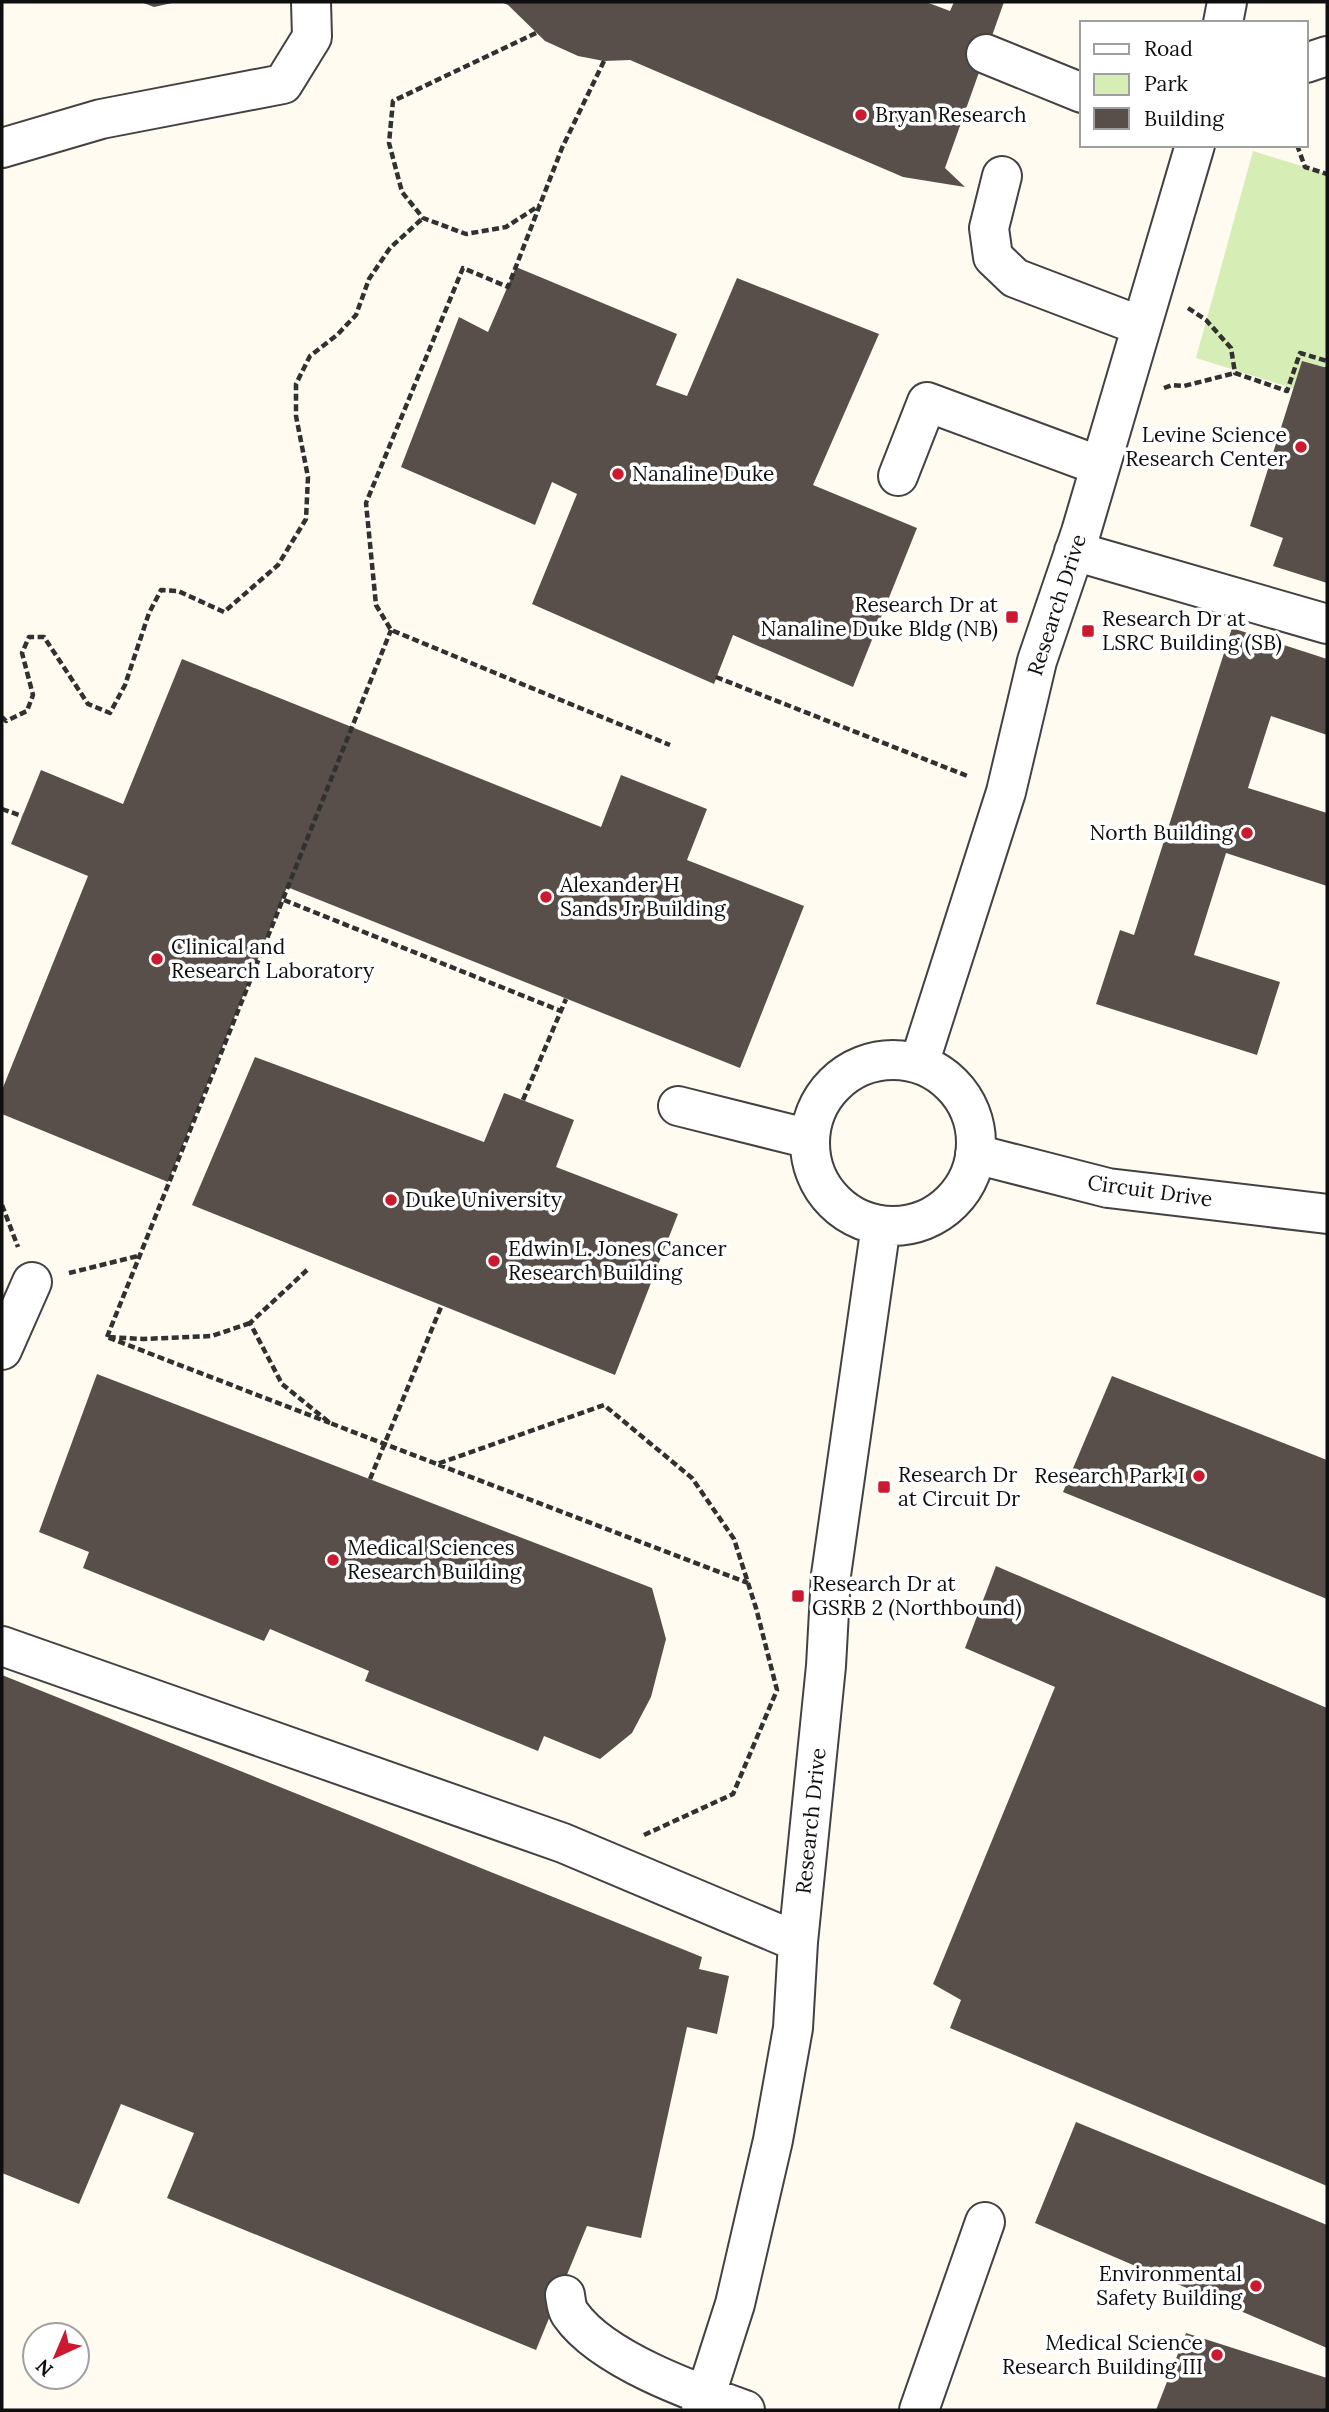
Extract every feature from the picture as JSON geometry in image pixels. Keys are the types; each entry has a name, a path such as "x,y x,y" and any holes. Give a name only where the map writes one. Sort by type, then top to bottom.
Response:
{"street":[{"path":"2,148 102,120 283,84 312,37 311,2"},
{"path":"1223,21 1227,2"},
{"path":"986,54 1080,92"},
{"path":"1308,62 1327,57"},
{"name":"Research Drive","path":"919,1064 1006,792 1037,661 1074,551 1194,147"},
{"path":"1002,176 989,228 993,257 1015,278 1146,310"},
{"path":"898,476 927,402 1100,466"},
{"path":"1074,551 1327,624"},
{"path":"890,1059 919,1064 947,1079 962,1095 976,1132 975,1154 969,1180 951,1203 927,1219 899,1226 881,1225 857,1217 838,1204 821,1183 814,1168 810,1139 816,1110 832,1086 852,1069 890,1059"},
{"path":"678,1106 810,1139"},
{"name":"Circuit Drive","path":"975,1154 1108,1188 1327,1214"},
{"name":"Research Drive","path":"704,2403 735,2304 773,2140 793,2028 798,1942 827,1666 831,1575 881,1225"},
{"path":"2,1350 32,1282"},
{"path":"2,1646 563,1843 798,1942"},
{"path":"919,2410 985,2222"},
{"path":"565,2295 570,2314 595,2340 622,2359 704,2403 746,2410"}],"path":[{"path":"537,33 393,101 389,143 402,192 423,218 466,234 506,227 540,205"},
{"path":"604,61 562,148 508,287 463,268 366,503 376,605 391,630 670,745"},
{"path":"1298,147 1305,167 1327,174"},
{"path":"2,717 6,720 27,711 33,695 22,653 29,637 44,637 88,704 110,713 125,685 149,613 161,590 178,591 224,612 278,565 306,519 308,477 296,416 296,384 310,356 337,335 356,315 369,279 390,248 423,218"},
{"path":"1146,310 1180,303 1206,320 1231,348 1235,373"},
{"path":"1161,389 1235,373 1287,391 1300,354 1327,361"},
{"path":"107,1337 391,630"},
{"path":"716,677 1006,792"},
{"path":"2,808 22,817"},
{"path":"284,900 561,1011"},
{"path":"523,1100 566,999"},
{"path":"32,1282 139,1256"},
{"path":"107,1337 143,1339 212,1336 250,1323 307,1270"},
{"path":"370,1479 441,1307"},
{"path":"250,1323 282,1384 330,1423"},
{"path":"107,1337 748,1583"},
{"path":"437,1464 604,1405 692,1478 734,1539 777,1690 733,1794 644,1835 631,1836"}],"green space":[{"path":"1253,151 1327,174 1327,399 1196,358"}],"building":[{"path":"141,2 172,2 172,3 154,7"},
{"name":"Bryan Research","path":"501,2 926,2 950,11 954,2 1004,2 945,168 965,187 903,177 630,60 604,61 578,56 545,41 508,5"},
{"name":"Nanaline Duke","path":"516,267 677,334 656,385 687,396 737,278 879,334 813,485 917,528 853,687 733,635 714,684 532,604 577,494 552,482 535,525 401,467 459,317 488,332"},
{"name":"Levine Science Research Center","path":"1302,361 1327,368 1327,583 1273,566 1283,538 1250,526"},
{"name":"North Building","path":"1232,628 1327,659 1327,735 1271,716 1248,788 1327,813 1327,886 1226,853 1194,955 1280,982 1257,1055 1096,1004 1120,930 1134,935"},
{"path":"182,659 601,827 621,775 707,809 687,860 804,906 740,1068 287,887 168,1182 2,1114 2,1090 88,876 11,844 41,770 123,804"},
{"name":"Edwin L. Jones Cancer Research Building","path":"255,1057 484,1142 504,1093 574,1120 556,1167 678,1214 615,1375 192,1205"},
{"name":"Medical Sciences Research Building","path":"97,1374 652,1588 666,1639 651,1697 632,1733 600,1759 544,1736 538,1751 365,1681 369,1671 270,1629 264,1641 83,1568 89,1552 39,1532"},
{"name":"Research Park I","path":"1112,1376 1327,1460 1327,1599 1063,1492"},
{"path":"996,1566 1327,1708 1327,2186 950,2028 961,2000 933,1984 1055,1687 965,1648"},
{"path":"2,1675 702,1957 699,1969 729,1976 717,2034 687,2027 641,2238 587,2226 536,2350 167,2198 194,2133 121,2104 79,2204 2,2173"},
{"name":"Environmental Safety Building","path":"1076,2122 1327,2225 1327,2348 1035,2223"},
{"name":"Medical Science Research Building III","path":"1186,2333 1327,2378 1327,2410 1156,2410"}],"place":[{"name":"Bryan Research","path":"861,115"},
{"name":"Levine Science Research Center","path":"1301,447"},
{"name":"Nanaline Duke","path":"618,474"},
{"name":"Research Dr at Nanaline Duke Bldg (NB)","path":"1012,617"},
{"name":"Research Dr at LSRC Building (SB)","path":"1088,631"},
{"name":"North Building","path":"1247,833"},
{"name":"Alexander H Sands Jr Building","path":"546,897"},
{"name":"Clinical and Research Laboratory","path":"157,959"},
{"name":"Duke University","path":"391,1200"},
{"name":"Edwin L. Jones Cancer Research Building","path":"494,1261"},
{"name":"Research Park I","path":"1199,1476"},
{"name":"Research Dr at Circuit Dr","path":"884,1487"},
{"name":"Medical Sciences Research Building","path":"333,1560"},
{"name":"Research Dr at GSRB 2 (Northbound)","path":"798,1596"},
{"name":"Environmental Safety Building","path":"1256,2286"},
{"name":"Medical Science Research Building III","path":"1217,2355"}]}
